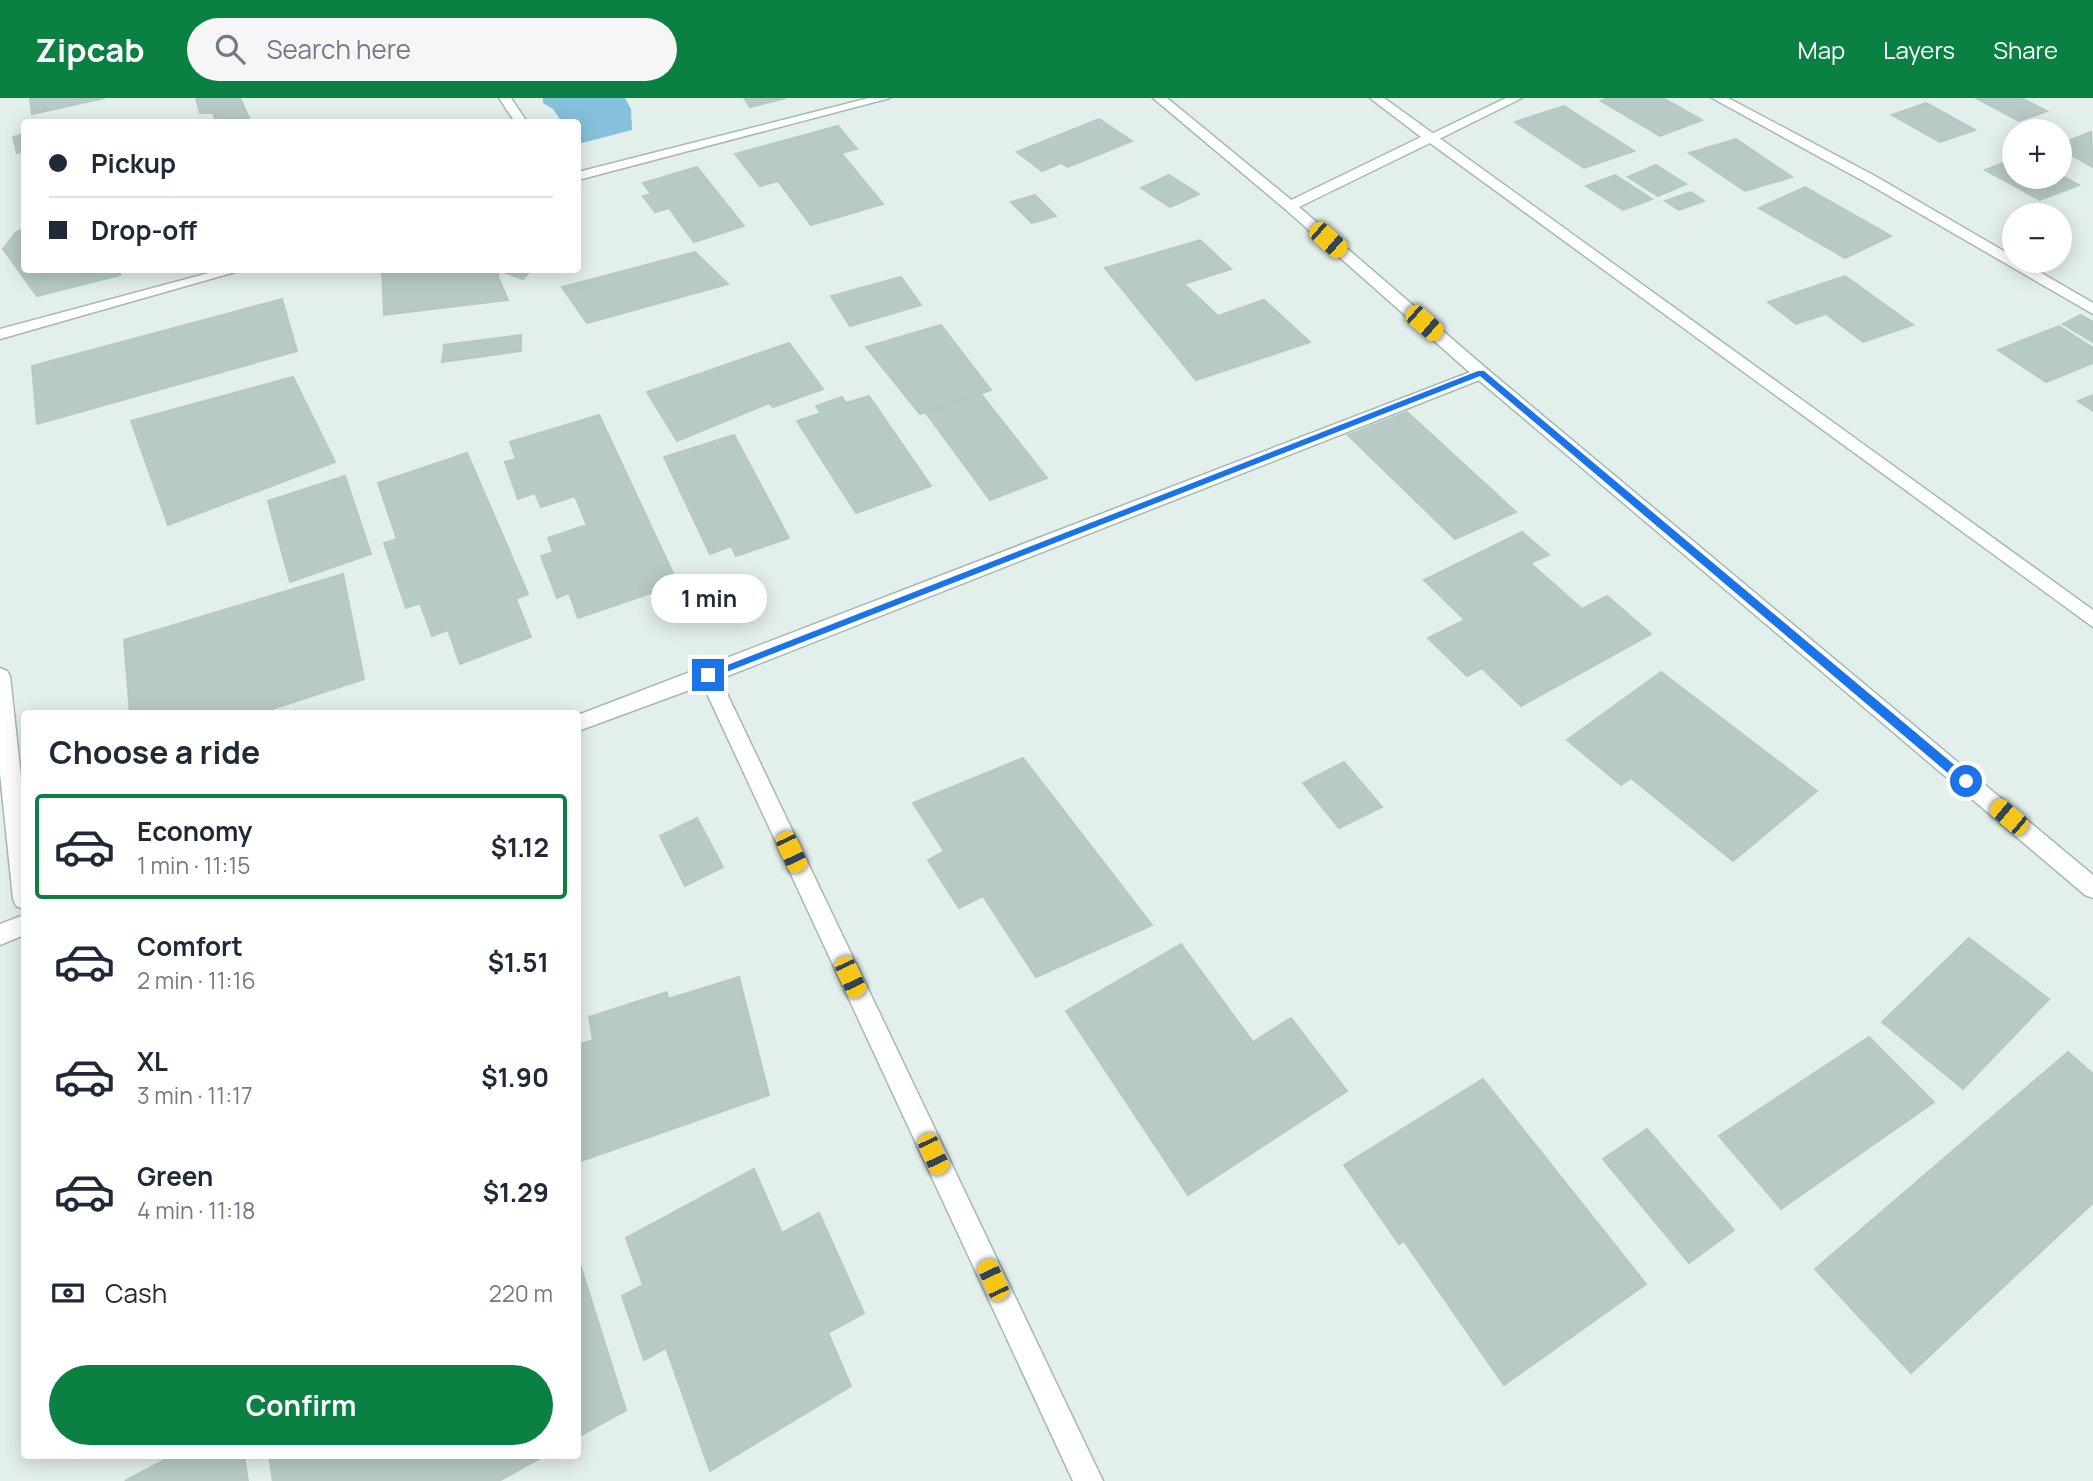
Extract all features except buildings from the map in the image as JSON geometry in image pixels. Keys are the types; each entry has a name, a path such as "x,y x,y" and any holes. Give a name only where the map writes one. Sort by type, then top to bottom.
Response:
{"street":[{"path":"505,98 519,119"},
{"path":"581,175 884,98"},
{"path":"1159,98 1290,206 1481,373 2093,888"},
{"path":"1376,98 2093,620"},
{"path":"1290,206 1516,98"},
{"path":"1718,98 1870,180 2093,309"},
{"path":"0,334 224,273"},
{"path":"581,722 708,675 1481,373"},
{"path":"708,675 1087,1481"},
{"path":"0,676 21,871"},
{"path":"0,935 21,926"}],"water":[{"path":"543,98 625,98 631,109 632,130 582,143 581,119 560,119 553,109 543,103"}],"route":[{"path":"708,675 1481,373 1966,781"}]}
